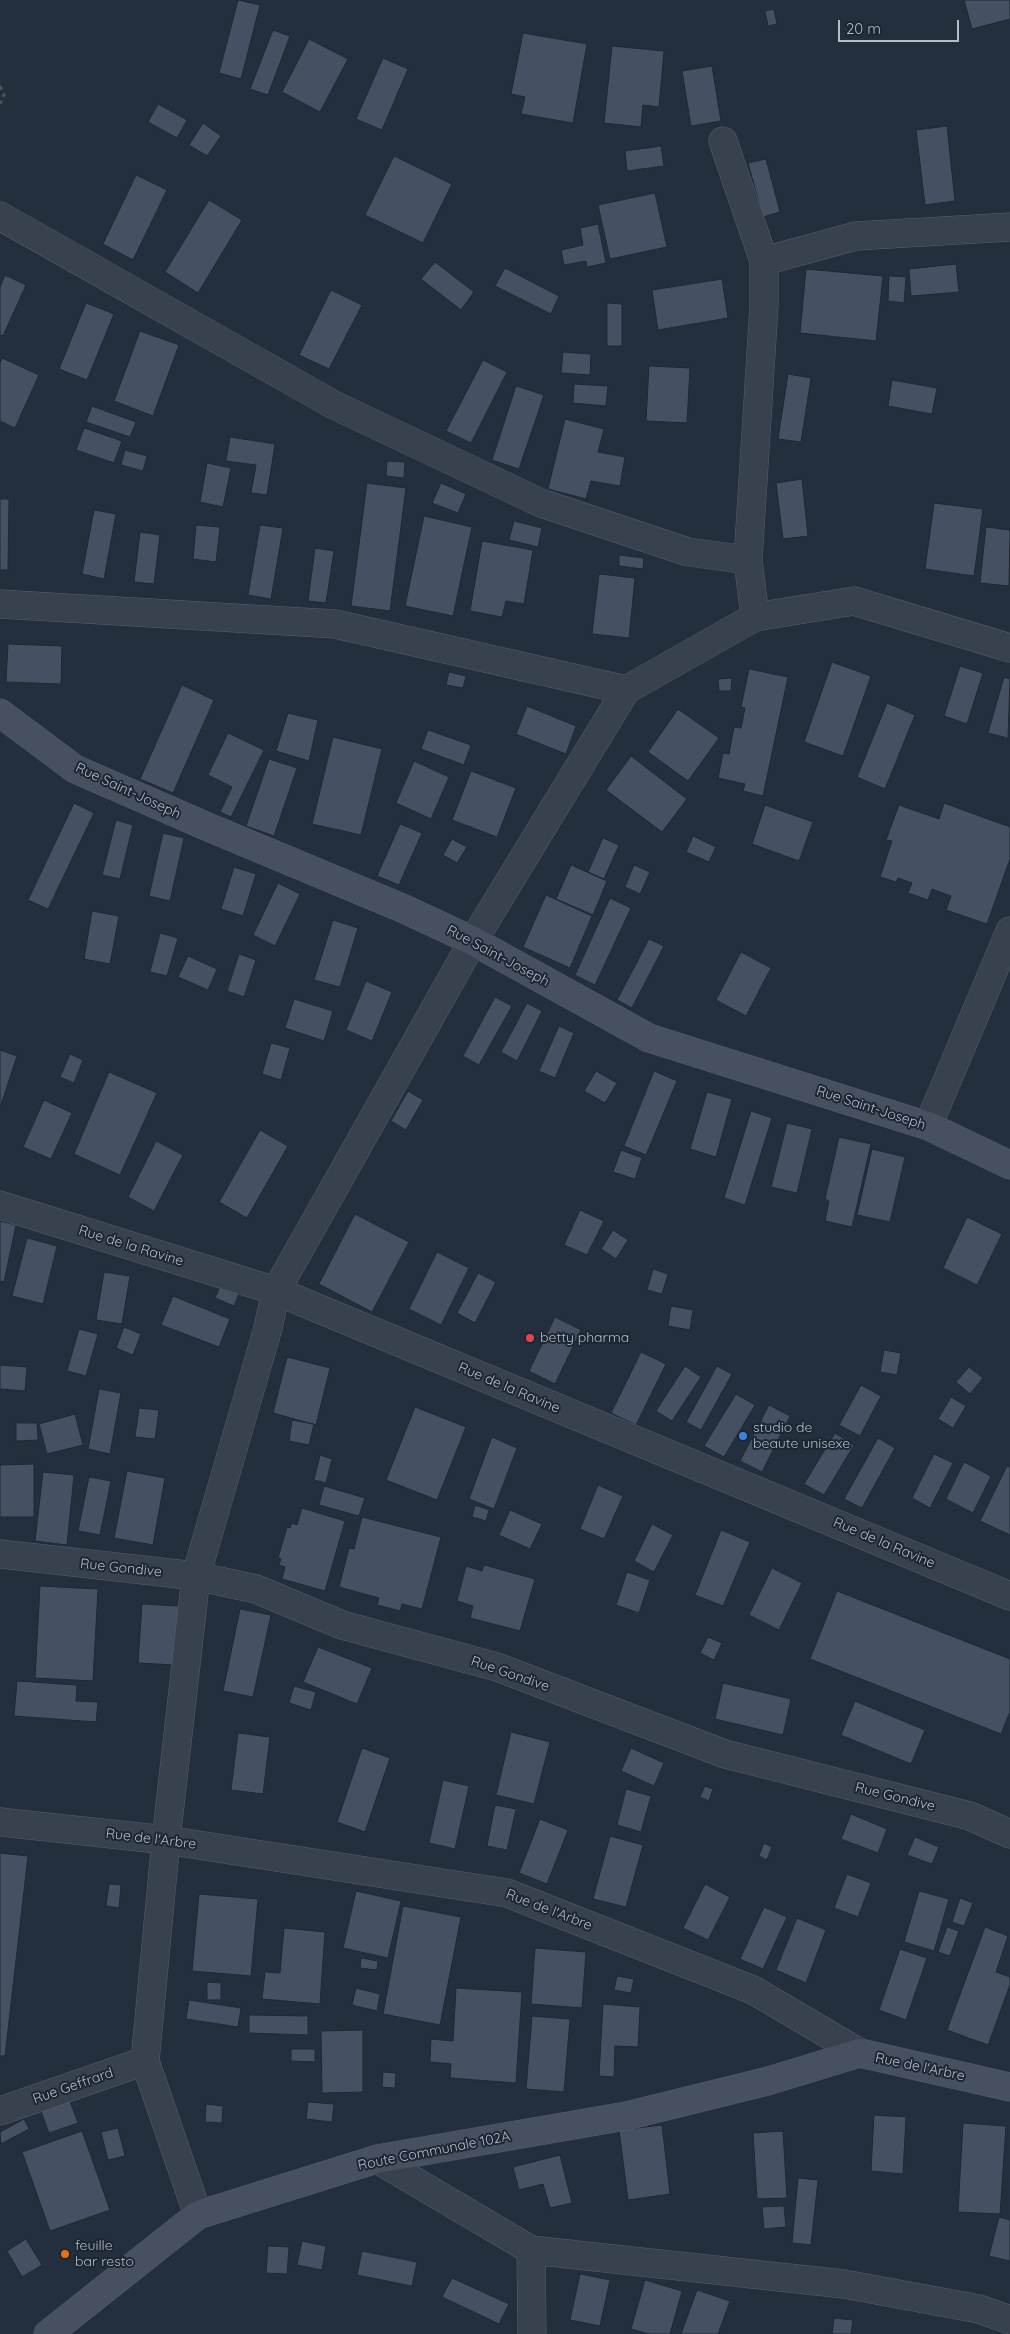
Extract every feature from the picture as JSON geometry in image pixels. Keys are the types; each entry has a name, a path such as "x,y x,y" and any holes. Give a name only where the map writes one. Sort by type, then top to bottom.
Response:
{"street":[{"path":"723,141 764,261 764,306 748,560 755,617"},
{"path":"0,216 334,405 541,503 688,552 748,560"},
{"path":"764,261 856,236 1010,227"},
{"path":"198,2215 145,2061 166,1840 196,1576 268,1328 276,1291 473,941 626,690 755,617 854,601 1010,648"},
{"path":"0,604 335,624 626,690"},
{"name":"Rue Saint-Joseph","path":"0,713 75,769 402,908 473,941 649,1038 928,1126 1010,1165"},
{"path":"928,1126 1010,931"},
{"name":"Rue de la Ravine","path":"0,1205 276,1291 1010,1596"},
{"name":"Rue Gondive","path":"0,1554 196,1576 256,1589 342,1625 497,1667 725,1754 970,1816 1010,1834"},
{"name":"Rue de l'Arbre","path":"0,1822 166,1840 507,1893 753,1990 860,2054 1010,2087"},
{"name":"Route Communale 102A","path":"48,2334 198,2215 377,2158 626,2116 768,2081 860,2054"},
{"name":"Rue Geffrard","path":"0,2111 145,2061"},
{"path":"377,2158 531,2250 844,2284 979,2309 1010,2320"},
{"path":"531,2250 532,2334"}],"path":[{"path":"0,86 4,95 0,104"}],"building":[{"path":"238,0 260,5 241,79 219,73"},
{"path":"964,0 1010,0 1010,19 972,29"},
{"path":"774,9 777,24 768,26 765,11"},
{"path":"273,30 290,36 268,95 250,89"},
{"path":"523,33 587,44 573,123 521,114 525,97 511,94"},
{"path":"309,39 348,59 320,112 282,92"},
{"path":"612,46 664,51 659,107 643,105 641,127 604,123"},
{"path":"383,58 408,69 382,130 356,119"},
{"path":"712,66 721,121 691,126 682,71"},
{"path":"158,104 187,120 177,138 148,122"},
{"path":"203,123 221,136 207,156 189,145"},
{"path":"947,126 955,201 925,205 916,130"},
{"path":"661,146 664,166 627,171 625,151"},
{"path":"394,156 452,184 423,243 365,215"},
{"path":"766,159 780,212 763,217 748,163"},
{"path":"136,175 167,190 133,260 103,244"},
{"path":"655,193 667,247 610,259 598,205"},
{"path":"209,200 242,220 198,293 165,272"},
{"path":"598,224 606,263 587,267 586,261 564,265 561,250 583,245 580,228"},
{"path":"435,262 474,292 461,310 421,279"},
{"path":"956,264 959,292 911,296 909,269"},
{"path":"505,268 559,296 551,314 495,286"},
{"path":"806,269 883,276 876,341 800,333"},
{"path":"5,275 26,285 3,336 0,335 0,287"},
{"path":"889,276 906,277 904,303 888,301"},
{"path":"722,279 728,318 658,330 652,290"},
{"path":"331,290 362,305 329,369 299,355"},
{"path":"86,303 114,314 87,380 59,369"},
{"path":"607,303 622,304 622,346 607,346"},
{"path":"140,331 179,345 153,416 114,401"},
{"path":"563,352 591,354 590,375 561,373"},
{"path":"2,358 39,375 15,428 0,421 0,363"},
{"path":"483,360 507,372 471,443 446,431"},
{"path":"649,366 690,368 687,423 646,421"},
{"path":"788,374 811,378 801,442 778,439"},
{"path":"892,380 937,388 932,414 888,406"},
{"path":"574,384 608,386 606,406 573,403"},
{"path":"516,386 544,395 519,469 492,460"},
{"path":"92,406 136,422 130,437 86,422"},
{"path":"565,419 604,429 598,452 625,457 620,486 591,481 586,499 548,489"},
{"path":"84,428 122,441 114,463 76,450"},
{"path":"230,437 275,444 267,495 251,493 256,465 226,461"},
{"path":"125,450 147,456 143,471 121,465"},
{"path":"387,461 405,462 404,478 386,476"},
{"path":"207,463 231,468 223,507 200,502"},
{"path":"802,479 808,536 783,539 776,483"},
{"path":"367,483 406,488 390,611 351,606"},
{"path":"441,483 466,494 458,513 432,503"},
{"path":"0,499 9,499 8,570 0,570"},
{"path":"934,503 983,509 974,576 925,569"},
{"path":"94,510 116,514 104,579 82,574"},
{"path":"424,516 472,527 453,616 405,606"},
{"path":"514,521 542,528 538,547 509,540"},
{"path":"196,525 220,527 216,562 193,559"},
{"path":"260,525 283,528 271,599 248,595"},
{"path":"986,527 1010,530 1009,586 980,583"},
{"path":"140,532 160,535 154,584 134,582"},
{"path":"482,541 533,550 524,604 506,601 502,617 470,611"},
{"path":"315,548 334,551 326,603 308,601"},
{"path":"619,555 644,558 643,569 619,566"},
{"path":"599,574 635,578 629,638 592,634"},
{"path":"8,644 62,646 61,684 6,682"},
{"path":"832,662 871,676 843,756 804,742"},
{"path":"960,666 983,673 967,724 944,716"},
{"path":"749,669 788,677 763,796 743,791 745,784 718,778 723,753 729,754 734,727 741,728 745,708 741,707"},
{"path":"449,672 466,676 463,688 446,685"},
{"path":"1004,677 1010,679 1008,738 988,733"},
{"path":"732,678 731,691 719,691 718,679"},
{"path":"182,685 214,700 173,793 140,779"},
{"path":"887,703 915,715 885,789 857,777"},
{"path":"527,706 576,726 566,754 516,734"},
{"path":"678,709 719,738 688,781 648,752"},
{"path":"288,713 318,720 309,761 276,751"},
{"path":"428,730 471,745 464,765 421,749"},
{"path":"228,733 264,750 231,817 220,812 232,787 208,775"},
{"path":"333,737 382,749 361,835 312,824"},
{"path":"631,756 687,799 662,832 606,790"},
{"path":"269,759 297,768 274,836 246,826"},
{"path":"414,761 449,777 431,819 396,803"},
{"path":"471,771 516,788 497,837 452,820"},
{"path":"74,803 94,813 48,909 28,900"},
{"path":"944,803 1010,827 1010,859 987,924 946,910 951,896 932,889 928,900 908,893 912,883 898,878 896,882 880,877 892,841 886,840 899,805 939,819"},
{"path":"765,805 813,822 799,861 752,844"},
{"path":"116,820 133,825 120,879 102,875"},
{"path":"400,824 422,833 399,885 377,876"},
{"path":"163,833 184,838 170,901 149,896"},
{"path":"693,836 716,847 709,862 686,852"},
{"path":"603,838 619,845 604,879 588,872"},
{"path":"452,839 467,847 457,863 443,855"},
{"path":"571,865 607,881 593,915 556,899"},
{"path":"634,865 650,872 640,894 625,887"},
{"path":"234,867 256,874 243,916 221,909"},
{"path":"278,883 300,894 275,946 253,935"},
{"path":"546,895 592,916 570,968 523,947"},
{"path":"610,898 631,908 595,985 575,975"},
{"path":"92,911 119,916 110,964 84,959"},
{"path":"333,920 358,928 340,987 314,980"},
{"path":"160,933 178,938 167,976 150,972"},
{"path":"649,939 664,946 632,1008 617,1000"},
{"path":"741,952 771,968 746,1016 716,1000"},
{"path":"239,954 256,960 244,997 227,991"},
{"path":"188,956 217,969 208,990 178,977"},
{"path":"366,981 392,992 372,1041 346,1030"},
{"path":"495,997 512,1006 479,1065 463,1056"},
{"path":"294,999 333,1011 324,1041 285,1028"},
{"path":"527,1003 542,1011 517,1061 501,1052"},
{"path":"559,1026 574,1033 555,1078 539,1071"},
{"path":"271,1043 290,1048 281,1080 262,1074"},
{"path":"0,1050 17,1056 0,1108"},
{"path":"70,1054 83,1060 74,1083 60,1077"},
{"path":"596,1071 617,1083 605,1103 584,1091"},
{"path":"654,1071 677,1081 646,1155 624,1146"},
{"path":"109,1072 157,1093 120,1175 74,1154"},
{"path":"408,1091 423,1100 406,1130 391,1121"},
{"path":"707,1092 732,1099 716,1157 690,1149"},
{"path":"44,1100 72,1113 51,1159 23,1147"},
{"path":"751,1111 772,1118 745,1205 724,1198"},
{"path":"787,1123 812,1129 797,1193 771,1187"},
{"path":"260,1130 288,1146 247,1218 219,1202"},
{"path":"839,1137 871,1144 852,1227 825,1221 829,1201 825,1199"},
{"path":"156,1141 183,1155 154,1211 128,1197"},
{"path":"872,1149 905,1157 890,1222 857,1215"},
{"path":"621,1150 642,1158 635,1179 613,1172"},
{"path":"580,1210 604,1221 587,1255 564,1245"},
{"path":"355,1214 409,1242 372,1312 319,1284"},
{"path":"967,1217 1002,1234 977,1285 943,1268"},
{"path":"0,1221 16,1225 4,1282 0,1281"},
{"path":"613,1230 628,1240 616,1259 601,1249"},
{"path":"27,1238 57,1246 43,1304 12,1296"},
{"path":"437,1252 469,1268 441,1325 409,1309"},
{"path":"653,1269 668,1274 662,1294 647,1290"},
{"path":"104,1272 130,1276 122,1324 96,1320"},
{"path":"478,1273 496,1282 475,1323 457,1313"},
{"path":"222,1282 241,1289 234,1306 215,1298"},
{"path":"173,1296 230,1319 219,1347 161,1325"},
{"path":"671,1306 693,1310 690,1330 668,1326"},
{"path":"555,1317 581,1330 555,1384 529,1371"},
{"path":"124,1327 141,1334 133,1355 116,1348"},
{"path":"79,1329 98,1334 86,1376 67,1371"},
{"path":"884,1350 901,1353 897,1375 880,1372"},
{"path":"641,1352 666,1364 636,1425 611,1413"},
{"path":"287,1357 330,1368 316,1425 273,1413"},
{"path":"0,1365 27,1367 25,1391 0,1389"},
{"path":"685,1366 701,1377 672,1421 656,1411"},
{"path":"717,1366 732,1374 701,1430 686,1422"},
{"path":"969,1367 983,1378 970,1394 956,1382"},
{"path":"861,1385 881,1396 860,1436 839,1425"},
{"path":"99,1389 121,1393 110,1454 88,1449"},
{"path":"736,1394 755,1405 724,1457 704,1446"},
{"path":"951,1397 966,1406 953,1428 938,1419"},
{"path":"769,1405 790,1416 762,1472 740,1461"},
{"path":"415,1407 466,1427 437,1500 386,1480"},
{"path":"139,1408 159,1410 155,1439 135,1437"},
{"path":"75,1414 83,1445 47,1454 39,1424"},
{"path":"292,1420 314,1424 309,1445 289,1441"},
{"path":"16,1423 37,1423 38,1440 16,1441"},
{"path":"835,1433 854,1445 824,1495 804,1484"},
{"path":"492,1437 517,1448 494,1509 469,1499"},
{"path":"878,1438 895,1448 862,1508 844,1499"},
{"path":"934,1454 953,1463 930,1508 912,1498"},
{"path":"320,1455 332,1459 326,1483 314,1480"},
{"path":"964,1462 991,1476 973,1513 946,1499"},
{"path":"34,1464 34,1517 0,1517 0,1465"},
{"path":"1007,1466 1010,1467 1010,1535 980,1521"},
{"path":"127,1471 165,1478 153,1545 114,1538"},
{"path":"43,1472 74,1475 67,1545 35,1541"},
{"path":"89,1477 111,1481 100,1535 78,1531"},
{"path":"598,1485 623,1496 604,1539 580,1529"},
{"path":"324,1486 365,1498 359,1516 319,1505"},
{"path":"475,1505 489,1510 486,1521 472,1517"},
{"path":"302,1508 345,1521 325,1591 282,1579 285,1567 279,1565 281,1559 278,1558 287,1527 290,1528 292,1523 297,1525"},
{"path":"510,1510 542,1524 530,1549 499,1535"},
{"path":"362,1517 441,1537 422,1609 402,1604 400,1611 377,1605 379,1598 339,1587 349,1548 354,1549"},
{"path":"652,1524 673,1535 654,1572 634,1561"},
{"path":"721,1530 750,1542 723,1606 695,1595"},
{"path":"484,1565 535,1579 520,1631 470,1618 473,1606 457,1601 466,1566 482,1571"},
{"path":"772,1568 802,1583 779,1630 749,1615"},
{"path":"627,1572 650,1580 639,1613 616,1605"},
{"path":"40,1586 98,1589 93,1681 35,1678"},
{"path":"837,1591 1010,1659 1010,1712 1001,1734 810,1659"},
{"path":"142,1604 179,1606 175,1665 138,1663"},
{"path":"240,1609 271,1615 253,1697 223,1691"},
{"path":"708,1637 722,1643 714,1660 700,1653"},
{"path":"318,1647 372,1668 357,1704 303,1682"},
{"path":"17,1681 77,1685 76,1701 98,1702 96,1722 14,1716"},
{"path":"723,1683 791,1699 783,1735 715,1719"},
{"path":"294,1686 316,1692 311,1710 289,1703"},
{"path":"855,1701 925,1730 911,1764 841,1735"},
{"path":"511,1732 550,1742 534,1804 496,1795"},
{"path":"238,1733 270,1737 263,1794 231,1790"},
{"path":"362,1748 390,1758 365,1832 337,1822"},
{"path":"631,1748 664,1763 654,1786 621,1771"},
{"path":"443,1780 469,1786 455,1849 429,1843"},
{"path":"705,1786 713,1789 709,1801 700,1797"},
{"path":"626,1789 651,1796 641,1832 617,1825"},
{"path":"495,1805 516,1809 507,1850 487,1846"},
{"path":"851,1814 887,1829 878,1853 841,1839"},
{"path":"540,1819 568,1830 547,1884 519,1873"},
{"path":"610,1836 643,1845 626,1907 593,1899"},
{"path":"915,1837 939,1847 932,1864 907,1855"},
{"path":"764,1843 772,1847 767,1860 759,1856"},
{"path":"0,1853 28,1856 5,2056 0,2056"},
{"path":"847,1874 871,1883 858,1917 834,1908"},
{"path":"109,1884 121,1885 119,1908 106,1906"},
{"path":"705,1884 730,1897 708,1940 683,1928"},
{"path":"356,1891 401,1901 388,1958 343,1948"},
{"path":"919,1891 949,1899 934,1951 904,1942"},
{"path":"199,1894 258,1899 251,1976 192,1971"},
{"path":"960,1898 973,1903 964,1926 952,1922"},
{"path":"403,1906 461,1917 440,2025 383,2014"},
{"path":"764,1907 787,1917 763,1969 740,1959"},
{"path":"797,1918 826,1930 806,1983 776,1970"},
{"path":"947,1927 959,1931 950,1956 938,1952"},
{"path":"985,1927 1008,1936 996,1972 1010,1977 1010,1985 988,2045 947,2030"},
{"path":"284,1928 325,1932 320,2004 262,1999 265,1972 280,1973"},
{"path":"535,1948 586,1952 582,2008 531,2004"},
{"path":"900,1949 927,1958 906,2020 879,2010"},
{"path":"361,1958 378,1961 377,1970 360,1968"},
{"path":"617,1976 634,1979 631,1993 614,1990"},
{"path":"207,1982 221,1983 221,2000 207,2000"},
{"path":"356,1988 380,1994 377,2011 352,2005"},
{"path":"456,1988 522,1992 516,2083 450,2078 451,2064 430,2062 431,2039 453,2041"},
{"path":"189,2000 241,2008 238,2027 186,2019"},
{"path":"603,2004 640,2007 638,2047 615,2046 614,2077 599,2076"},
{"path":"249,2015 308,2016 308,2035 249,2033"},
{"path":"532,2016 570,2019 564,2092 526,2089"},
{"path":"363,2030 363,2092 322,2093 321,2031"},
{"path":"291,2049 315,2049 315,2062 291,2061"},
{"path":"383,2072 396,2073 395,2088 382,2087"},
{"path":"70,2101 78,2123 49,2133 41,2111"},
{"path":"308,2102 334,2104 332,2122 306,2119"},
{"path":"206,2104 223,2106 222,2123 205,2122"},
{"path":"874,2115 906,2117 903,2174 871,2171"},
{"path":"24,2119 29,2129 1,2144 0,2132"},
{"path":"963,2123 1006,2126 1000,2214 958,2212"},
{"path":"662,2125 670,2194 628,2200 619,2130"},
{"path":"118,2128 125,2156 108,2160 101,2132"},
{"path":"82,2131 110,2210 50,2231 22,2152"},
{"path":"783,2131 787,2198 757,2199 753,2133"},
{"path":"560,2155 572,2203 550,2208 543,2184 519,2190 513,2167"},
{"path":"798,2178 818,2180 811,2245 792,2243"},
{"path":"784,2206 786,2227 764,2229 762,2207"},
{"path":"999,2217 1010,2220 1010,2261 989,2256"},
{"path":"26,2239 42,2265 22,2277 7,2251"},
{"path":"302,2241 326,2246 322,2270 297,2265"},
{"path":"268,2246 289,2247 287,2274 266,2273"},
{"path":"362,2251 417,2262 412,2286 357,2275"},
{"path":"580,2274 610,2280 600,2326 570,2320"},
{"path":"452,2278 509,2304 499,2324 442,2297"},
{"path":"645,2280 682,2291 670,2334 649,2334 631,2329"},
{"path":"697,2290 730,2301 718,2334 681,2334"},
{"path":"834,2318 853,2320 851,2334 832,2334"}],"place":[{"name":"betty pharma","path":"530,1338"},
{"name":"studio de beaute unisexe","path":"743,1436"},
{"name":"feuille bar resto","path":"65,2254"}]}
